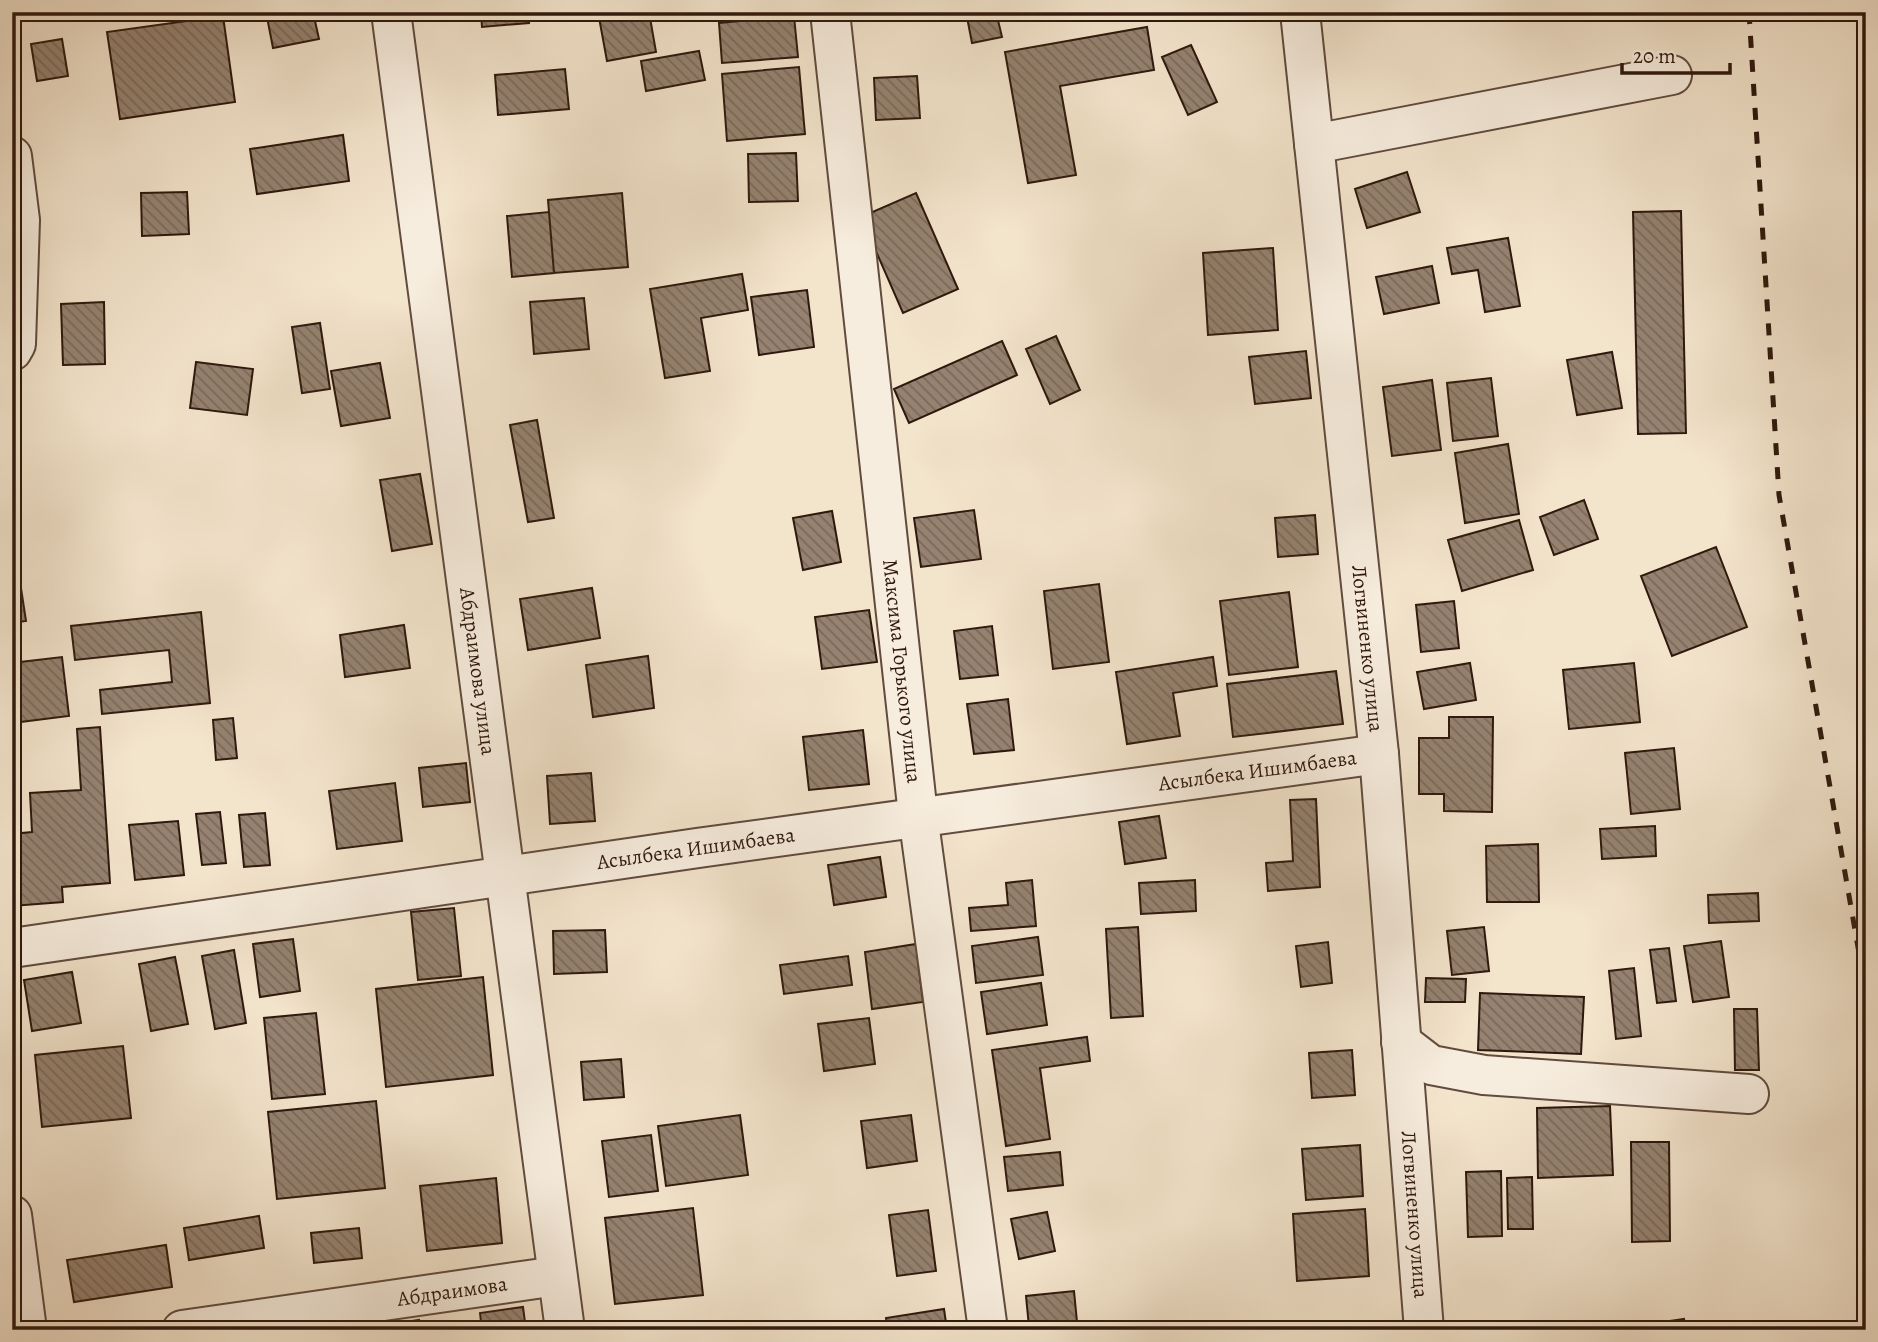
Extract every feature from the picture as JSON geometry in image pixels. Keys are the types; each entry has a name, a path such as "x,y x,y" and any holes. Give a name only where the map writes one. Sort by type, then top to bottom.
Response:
{"street":[{"name":"Абдраимова улица","path":"391,12 565,1330"},
{"name":"Максима Горького улица","path":"830,12 918,815 988,1330"},
{"name":"Логвиненко улица","path":"1300,12 1379,754 1423,1330"},
{"path":"1314,144 1672,75"},
{"path":"12,156 20,220 16,344 12,351"},
{"name":"Асылбека Ишимбаева","path":"12,948 918,815 1379,754"},
{"path":"1401,1042 1431,1065 1484,1075 1749,1094"},
{"path":"12,1215 27,1330"},
{"name":"Абдраимова","path":"182,1330 558,1276"}],"building":[{"path":"266,12 313,12 319,39 273,48"},
{"path":"481,12 528,12 529,23 482,27"},
{"path":"598,12 649,12 656,52 607,61"},
{"path":"966,12 996,12 1002,37 972,43"},
{"path":"223,16 235,102 120,119 107,32"},
{"path":"794,16 798,57 722,63 719,23"},
{"path":"1147,27 1154,70 1060,86 1076,175 1028,183 1005,52"},
{"path":"62,39 68,76 37,81 31,44"},
{"path":"1191,45 1217,102 1188,115 1162,57"},
{"path":"699,51 705,80 646,91 641,61"},
{"path":"799,67 805,134 727,141 722,74"},
{"path":"565,69 569,109 498,115 495,75"},
{"path":"917,76 920,118 876,120 874,78"},
{"path":"343,135 349,181 257,194 250,149"},
{"path":"796,153 798,201 749,202 748,154"},
{"path":"1407,172 1420,212 1367,228 1355,189"},
{"path":"187,192 189,234 142,236 141,193"},
{"path":"622,193 628,267 554,273 548,200"},
{"path":"916,193 958,289 903,313 861,217"},
{"path":"1681,211 1686,433 1638,434 1633,212"},
{"path":"549,212 554,273 512,277 507,216"},
{"path":"1508,238 1520,306 1485,312 1478,270 1452,274 1447,248"},
{"path":"1273,248 1278,330 1208,335 1203,253"},
{"path":"1432,266 1439,303 1384,314 1376,277"},
{"path":"742,274 748,310 701,318 710,371 665,378 650,289"},
{"path":"807,290 814,347 759,355 751,297"},
{"path":"584,298 589,349 534,354 530,302"},
{"path":"104,302 105,364 63,365 61,304"},
{"path":"320,323 330,389 302,393 292,327"},
{"path":"1056,336 1080,390 1050,404 1026,349"},
{"path":"1002,341 1017,375 909,423 894,389"},
{"path":"1306,351 1311,398 1255,404 1249,357"},
{"path":"1612,352 1622,408 1577,415 1567,360"},
{"path":"196,362 253,369 247,415 190,408"},
{"path":"380,363 390,418 341,426 331,371"},
{"path":"1491,378 1498,436 1453,441 1447,383"},
{"path":"1432,380 1441,450 1392,456 1383,387"},
{"path":"537,420 554,518 528,522 510,425"},
{"path":"1508,444 1519,514 1465,523 1455,453"},
{"path":"420,474 432,544 392,551 380,480"},
{"path":"1584,500 1598,539 1554,555 1540,517"},
{"path":"974,510 981,559 921,567 914,518"},
{"path":"832,511 841,562 803,570 793,518"},
{"path":"1315,515 1318,554 1278,557 1275,518"},
{"path":"1519,520 1533,570 1462,591 1448,540"},
{"path":"1716,547 1747,627 1672,656 1641,576"},
{"path":"12,562 17,562 26,621 12,623"},
{"path":"1099,584 1109,662 1053,669 1044,591"},
{"path":"592,588 600,638 528,650 520,599"},
{"path":"1289,592 1298,667 1229,675 1220,601"},
{"path":"1454,601 1459,648 1421,652 1416,605"},
{"path":"869,610 877,662 822,669 815,617"},
{"path":"201,612 210,703 102,714 100,690 172,682 169,650 75,660 71,626"},
{"path":"404,625 410,668 345,677 340,635"},
{"path":"992,626 998,675 960,679 954,631"},
{"path":"648,656 654,708 593,717 586,665"},
{"path":"62,657 69,716 12,723 12,663"},
{"path":"1213,657 1217,686 1173,693 1180,736 1127,744 1116,672"},
{"path":"1470,663 1476,700 1424,709 1417,672"},
{"path":"1634,663 1640,722 1569,729 1563,670"},
{"path":"1336,671 1343,724 1233,737 1227,684"},
{"path":"1008,699 1014,750 974,754 967,704"},
{"path":"1449,717 1493,717 1492,812 1444,811 1444,794 1419,794 1419,738 1449,738"},
{"path":"233,718 237,758 216,760 213,720"},
{"path":"100,727 110,883 62,887 63,902 12,906 12,834 32,832 30,793 81,790 77,729"},
{"path":"863,730 869,784 809,790 803,737"},
{"path":"1674,748 1680,809 1631,814 1625,753"},
{"path":"466,763 470,802 423,807 419,768"},
{"path":"591,773 595,821 550,824 547,776"},
{"path":"395,783 402,841 337,849 329,791"},
{"path":"1316,799 1320,887 1268,891 1266,863 1293,861 1290,800"},
{"path":"220,812 226,863 202,865 196,814"},
{"path":"265,813 270,865 244,867 239,815"},
{"path":"1159,816 1166,858 1125,864 1119,822"},
{"path":"178,821 184,875 135,880 129,825"},
{"path":"1655,826 1656,856 1602,859 1600,829"},
{"path":"1538,844 1539,902 1487,902 1486,846"},
{"path":"880,857 886,897 834,905 828,865"},
{"path":"1032,880 1036,926 971,931 969,908 1008,905 1006,883"},
{"path":"1195,880 1196,911 1141,914 1139,883"},
{"path":"1758,893 1759,921 1709,923 1708,895"},
{"path":"454,908 461,976 418,980 411,912"},
{"path":"1138,927 1143,1016 1111,1018 1106,929"},
{"path":"1484,927 1489,971 1452,975 1447,931"},
{"path":"605,930 607,972 554,974 553,931"},
{"path":"1038,937 1043,975 976,983 972,946"},
{"path":"293,939 300,991 260,997 253,944"},
{"path":"1721,941 1729,997 1693,1002 1684,946"},
{"path":"1328,942 1332,983 1301,987 1296,946"},
{"path":"916,944 923,1002 872,1009 865,952"},
{"path":"1669,948 1676,1001 1657,1003 1650,950"},
{"path":"234,950 246,1023 215,1029 202,956"},
{"path":"848,956 852,985 784,994 780,965"},
{"path":"175,957 188,1024 151,1031 139,964"},
{"path":"1634,968 1641,1036 1616,1039 1609,971"},
{"path":"72,972 81,1023 32,1031 24,980"},
{"path":"483,977 493,1075 386,1087 376,989"},
{"path":"1426,978 1466,979 1465,1002 1425,1002"},
{"path":"1041,983 1047,1025 987,1034 981,992"},
{"path":"1480,993 1584,997 1581,1054 1478,1050"},
{"path":"1734,1009 1757,1009 1759,1070 1735,1070"},
{"path":"316,1013 325,1094 272,1099 264,1018"},
{"path":"869,1018 875,1064 824,1071 818,1024"},
{"path":"1087,1037 1090,1061 1040,1068 1050,1139 1006,1146 992,1050"},
{"path":"123,1046 131,1118 42,1127 35,1055"},
{"path":"1352,1050 1355,1095 1312,1098 1309,1053"},
{"path":"621,1059 624,1097 584,1100 581,1062"},
{"path":"376,1101 385,1188 277,1199 268,1112"},
{"path":"1610,1106 1613,1175 1538,1178 1537,1108"},
{"path":"740,1115 748,1175 666,1186 658,1126"},
{"path":"911,1115 917,1161 867,1168 861,1121"},
{"path":"651,1135 658,1191 609,1197 602,1141"},
{"path":"1631,1142 1669,1142 1670,1241 1632,1242"},
{"path":"1360,1145 1363,1196 1306,1200 1302,1149"},
{"path":"1060,1152 1063,1185 1008,1191 1004,1157"},
{"path":"1501,1171 1502,1236 1468,1237 1466,1172"},
{"path":"1532,1177 1533,1229 1508,1229 1507,1178"},
{"path":"496,1178 502,1243 427,1251 420,1186"},
{"path":"693,1208 703,1295 615,1304 605,1218"},
{"path":"1365,1209 1369,1276 1297,1281 1293,1214"},
{"path":"928,1210 936,1271 897,1276 889,1215"},
{"path":"1047,1212 1055,1251 1019,1259 1011,1219"},
{"path":"259,1216 264,1248 189,1260 184,1228"},
{"path":"359,1228 362,1258 314,1263 311,1233"},
{"path":"166,1245 172,1287 74,1302 67,1260"},
{"path":"1074,1291 1077,1322 1029,1327 1026,1296"},
{"path":"523,1307 526,1330 482,1330 480,1313"},
{"path":"944,1309 947,1330 888,1330 886,1318"},
{"path":"1684,1319 1686,1330 1630,1330 1629,1327"},
{"path":"419,1320 420,1330 354,1330"},
{"path":"1374,1326 1374,1330 1334,1330"}],"railway":[{"path":"1749,12 1779,495 1866,993"}]}
